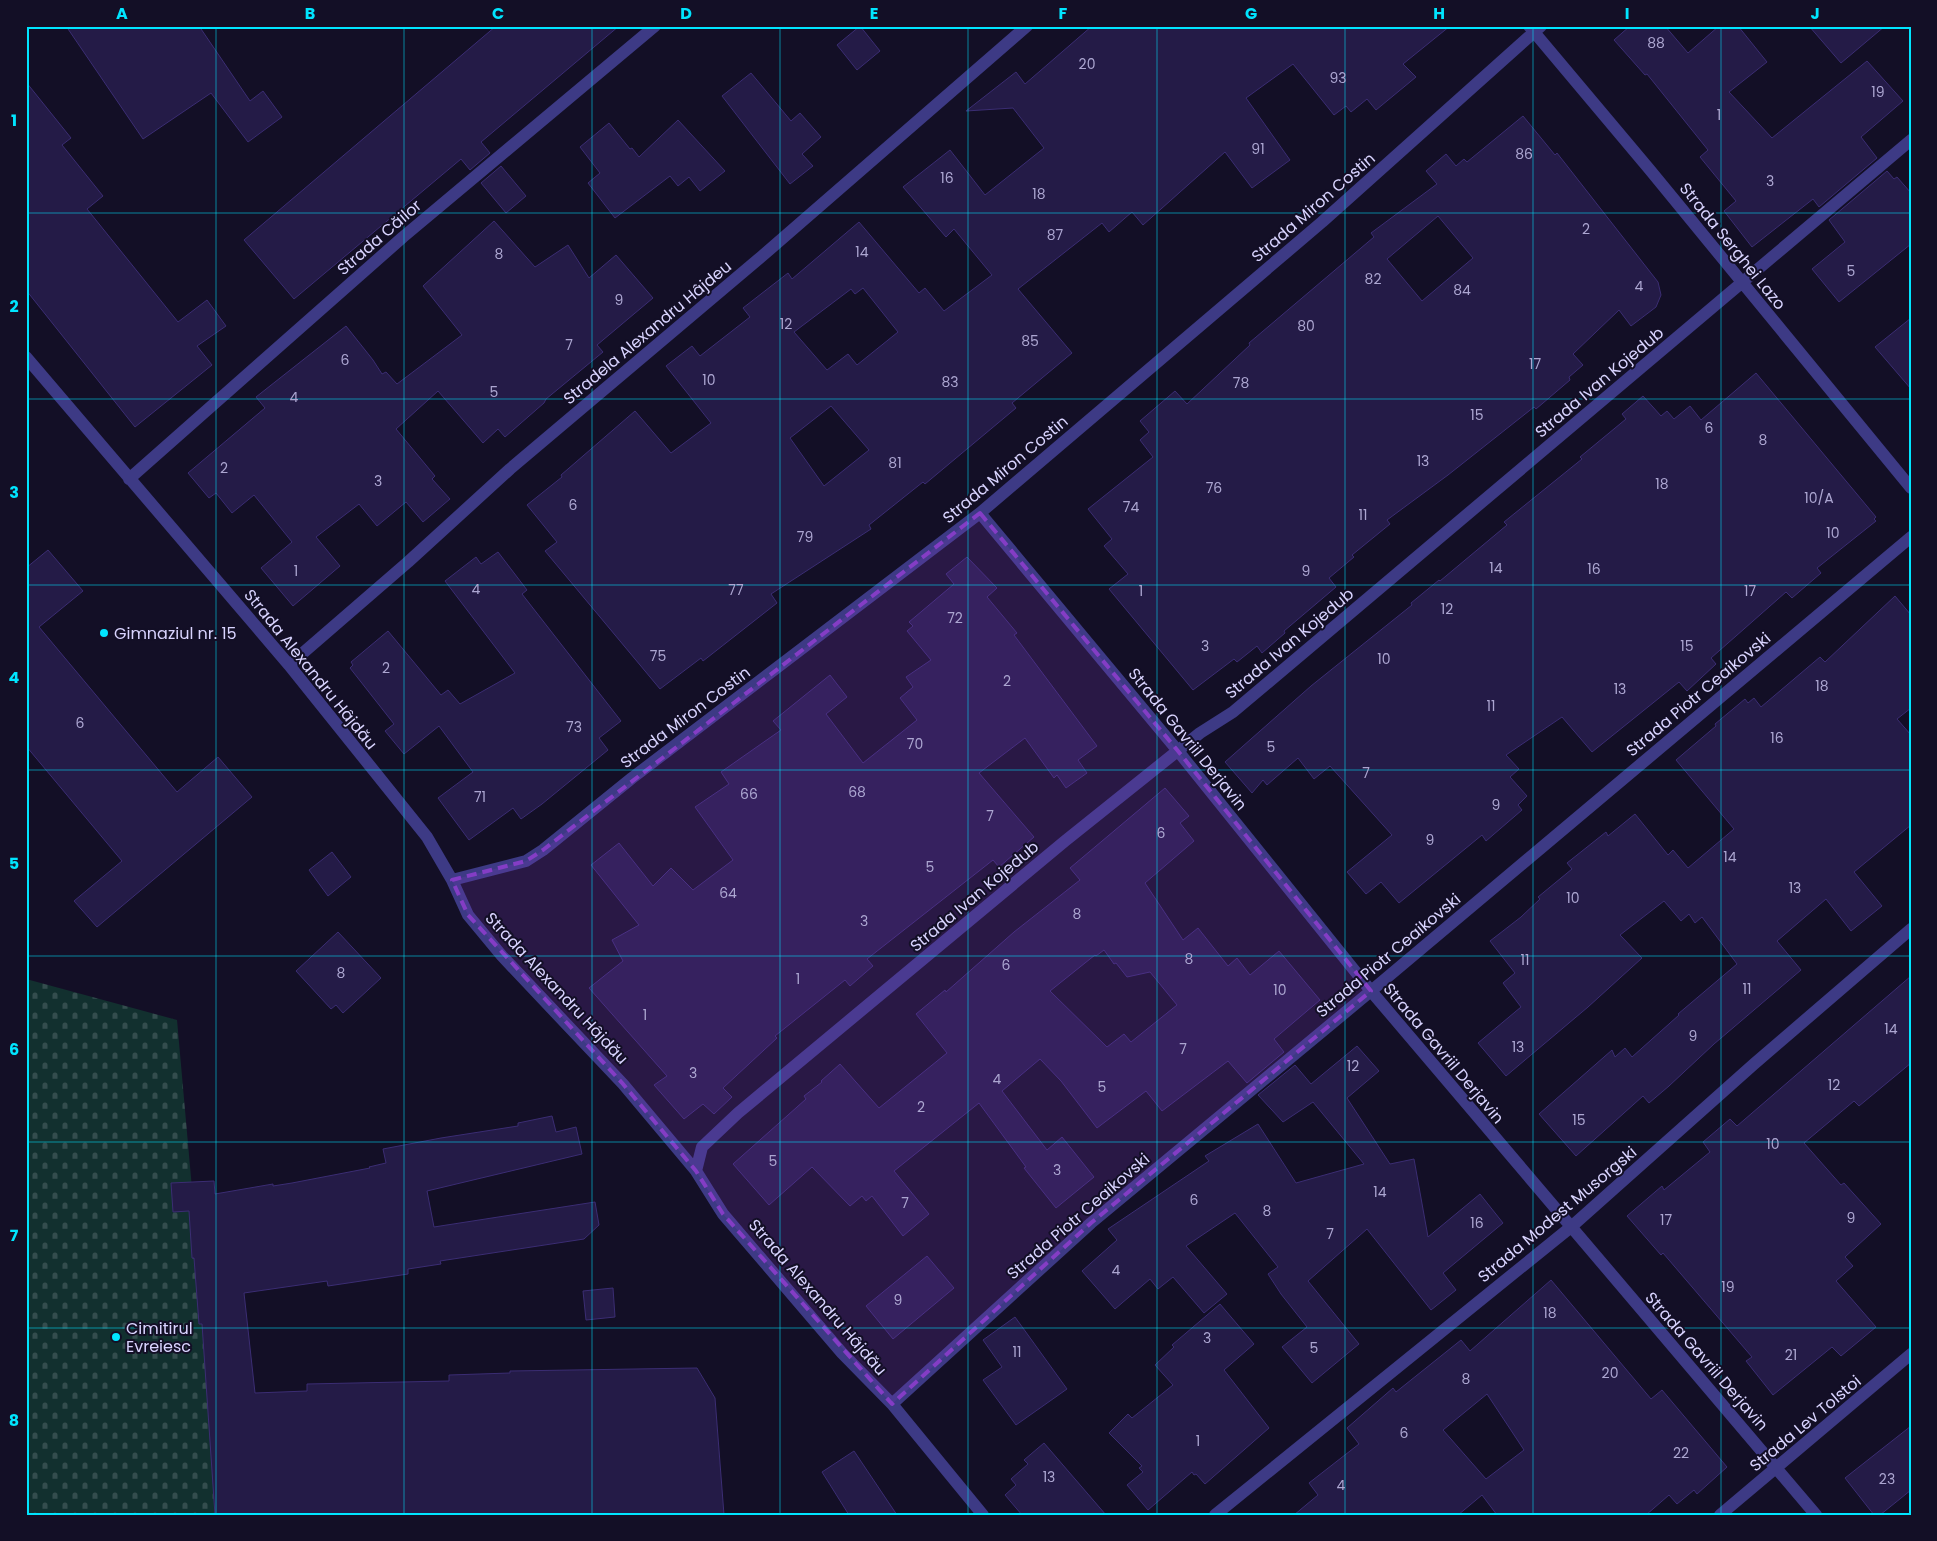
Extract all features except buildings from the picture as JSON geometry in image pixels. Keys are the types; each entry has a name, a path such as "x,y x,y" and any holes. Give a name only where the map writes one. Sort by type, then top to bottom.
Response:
{"street":[{"name":"Strada Căilor","path":"129,479 403,237 655,26"},
{"name":"Stradela Alexandru Hâjdeu","path":"290,665 408,562 510,469 760,257 1027,26"},
{"name":"Strada Serghei Lazo","path":"1535,28 1911,488"},
{"name":"Strada Miron Costin","path":"452,880 526,861 543,850 632,778 980,513 1322,222 1535,28"},
{"name":"Strada Ivan Kojedub","path":"696,1171 702,1147 738,1113 1065,841 1200,734 1233,712 1602,400 1743,284 1798,234 1911,140"},
{"name":"Strada Alexandru Hâjdău","path":"26,357 290,665 427,838 452,880 468,915 502,956 623,1084 696,1171 723,1214 842,1353 892,1404 983,1515"},
{"name":"Strada Gavriil Derjavin","path":"980,513 1178,751 1371,991 1816,1515"},
{"name":"Strada Piotr Ceaikovski","path":"892,1404 1091,1222 1371,991 1911,537"},
{"name":"Strada Modest Musorgski","path":"1215,1515 1571,1227 1754,1064 1911,929"},
{"name":"Strada Lev Tolstoi","path":"1720,1515 1911,1354"}],"highlighted area":[{"path":"980,513 1178,751 1371,991 1091,1223 892,1404 723,1214 696,1171 623,1084 468,915 452,880 526,861 543,850"}],"green space":[{"name":"Cimitirul Evreiesc","path":"26,979 177,1020 221,1515 26,1515"}],"place":[{"name":"Gimnaziul nr. 15","path":"104,633"},
{"name":"Cimitirul Evreiesc","path":"116,1337"}]}
